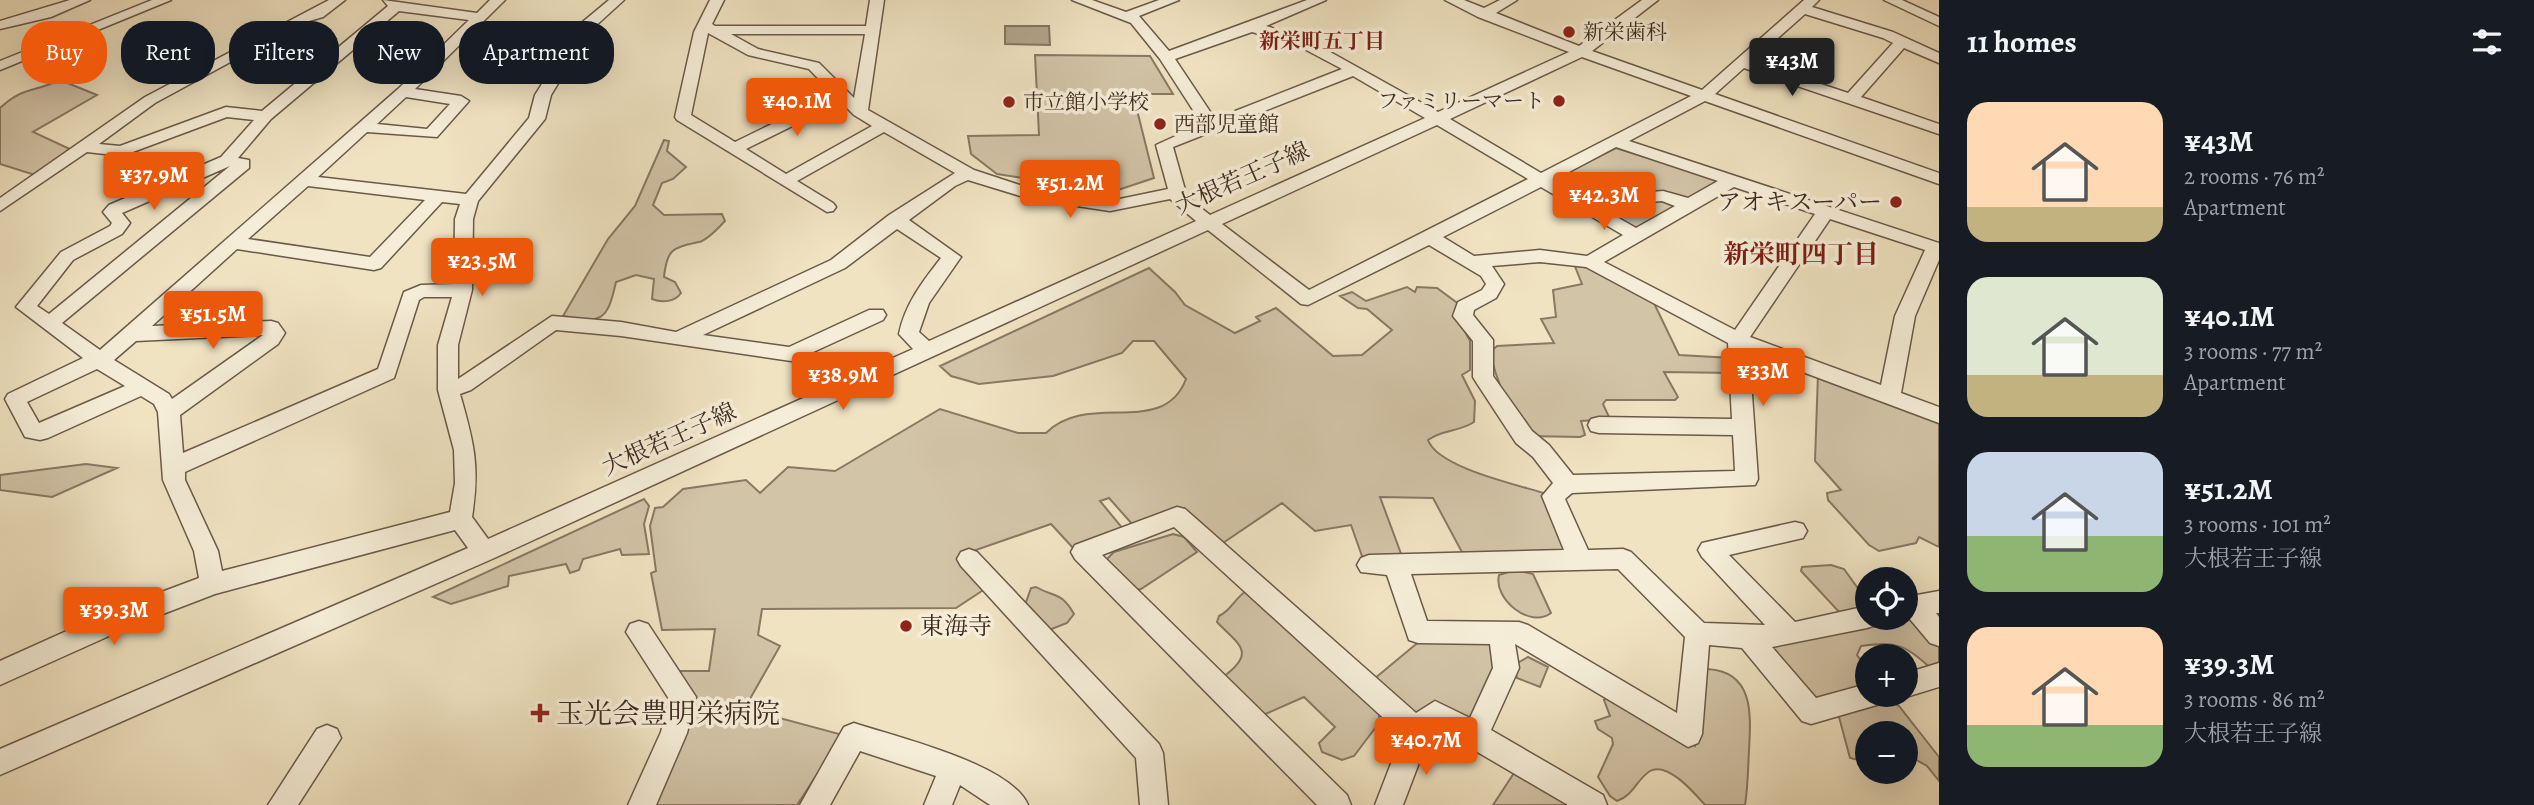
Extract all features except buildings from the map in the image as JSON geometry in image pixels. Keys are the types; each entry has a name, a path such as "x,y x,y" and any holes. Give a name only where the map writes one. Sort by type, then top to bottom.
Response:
{"street":[{"path":"0,25 46,14 80,0"},
{"path":"134,0 157,3"},
{"path":"0,206 150,100 338,0"},
{"path":"142,387 40,432 33,431 15,398 99,359 131,334 403,92 498,0"},
{"path":"484,552 460,519 466,483 465,450 448,390 448,345 463,290 464,219 470,200 537,119 544,95 584,28 617,0"},
{"path":"717,0 709,28 692,62 683,117 827,207"},
{"path":"860,112 877,0"},
{"path":"1079,0 1136,20 1166,57 1211,126"},
{"path":"1127,16 1172,0"},
{"path":"1166,57 1319,0"},
{"path":"1452,0 1483,15 1581,52 1939,179"},
{"path":"1483,15 1510,0"},
{"name":"大根若王子線","path":"0,762 484,552 1436,119 1581,52 1651,0"},
{"path":"1891,0 1939,22"},
{"path":"0,66 157,3"},
{"path":"212,584 206,551 172,468 169,412 162,398 99,359 27,304 67,256 116,230 121,223 112,212 115,209 226,161 265,116 393,3 480,17"},
{"path":"1354,70 1164,145 1179,199 1308,299 1704,96 1807,5 1902,41 1939,59"},
{"path":"1924,15 1939,6"},
{"path":"1252,27 1300,41 1354,70 1637,236"},
{"path":"709,28 873,30"},
{"path":"709,28 753,52 814,66 860,112 968,174 1030,194 1110,206 1177,192"},
{"path":"1852,99 1902,41"},
{"path":"1743,63 1939,129"},
{"path":"363,127 431,134 461,101 403,92"},
{"path":"734,149 844,94"},
{"path":"83,147 122,151 226,112 265,116"},
{"path":"785,181 883,126"},
{"path":"1616,142 1937,248 1905,316 1890,395"},
{"path":"50,323 243,164 226,161"},
{"path":"678,339 838,264 895,219 949,182 968,174"},
{"path":"303,180 470,200"},
{"path":"1590,262 1733,180"},
{"path":"235,243 374,264 438,196"},
{"path":"1588,207 1630,208 1646,197 1663,196 1690,205"},
{"path":"1580,560 1553,496 1567,484 1746,479 1738,340 1826,211"},
{"path":"895,219 952,257 928,288 910,321 909,334 928,351"},
{"path":"1431,238 1488,272 1495,284 1489,294 1465,307 1463,316 1483,340 1483,377 1524,437 1541,450 1567,484"},
{"path":"1472,262 1540,256 1590,262 1738,340 1939,415"},
{"path":"172,468 387,373 411,296 421,291 463,290"},
{"path":"448,390 464,385 552,323 597,326 791,354 876,315"},
{"path":"131,334 271,328 275,333 169,412"},
{"path":"1599,425 1744,428"},
{"path":"1337,805 1083,552 1177,516 1417,732"},
{"path":"0,673 120,619 212,584 460,519"},
{"path":"1791,634 1740,585 1710,550 1796,531"},
{"path":"969,559 1149,753 1154,805"},
{"path":"1369,565 1623,559 1698,633 1749,638 1791,634 1855,620"},
{"path":"1396,565 1418,632 1519,633 1688,734 1698,633"},
{"path":"1918,606 1939,602"},
{"path":"1918,615 1939,635"},
{"path":"639,632 683,697 674,733 642,805"},
{"path":"1475,736 1506,668 1501,634"},
{"path":"1749,638 1811,712 1855,700"},
{"path":"1918,682 1939,676"},
{"path":"1389,805 1417,732 1435,713 1542,772 1593,805"},
{"path":"814,805 854,736 972,775 1014,805"},
{"path":"282,805 327,738"},
{"path":"938,805 953,769"}],"shaded area":[{"path":"1005,26 1049,26 1050,45 1005,44"},
{"path":"1035,55 1150,56 1173,94 1133,94 1154,178 1112,192 997,174 971,154 968,136 1039,135"},
{"path":"50,84 70,84 97,95 33,132 74,151 38,176 0,164 0,108 22,93"},
{"path":"664,140 669,141 667,151 686,167 673,179 662,183 653,205 664,215 722,214 725,221 706,239 677,248 670,255 664,277 675,282 681,293 672,300 652,299 654,279 636,275 616,282 606,312 601,317 586,319 563,316 608,239 635,206"},
{"path":"1616,148 1716,179 1719,183 1640,228 1633,228 1556,184 1554,179"},
{"path":"1574,264 1588,267 1652,299 1679,355 1732,358 1733,373 1664,372 1678,397 1675,400 1606,400 1603,404 1610,419 1581,421 1585,435 1528,436 1504,396 1490,352 1497,346 1554,343 1541,319 1556,317 1553,290 1582,284"},
{"path":"1149,268 1185,305 1235,333 1260,321 1256,317 1276,308 1333,356 1362,355 1392,330 1367,309 1358,308 1340,296 1352,292 1366,301 1407,287 1415,292 1417,287 1437,288 1460,305 1458,318 1470,341 1470,370 1462,375 1475,401 1474,422 1428,440 1435,450 1463,467 1547,494 1570,548 1558,556 1464,556 1433,498 1380,497 1403,559 1363,559 1351,525 1315,531 1282,503 1220,545 1184,508 1133,525 1109,498 1100,501 1124,530 1074,549 1051,524 970,552 988,587 956,608 762,609 758,635 780,646 751,697 750,710 843,735 797,805 651,805 682,734 672,671 709,671 715,629 662,630 651,573 656,571 650,526 655,508 663,507 683,489 746,480 760,493 788,467 835,471 940,409 1018,433 1046,433 1063,421 1083,415 1143,411 1160,407 1175,397 1186,379 1154,341 1133,341 1122,353 1053,376 979,384 951,376 940,366"},
{"path":"1818,374 1939,419 1939,547 1919,537 1916,543 1879,551 1869,545 1828,500 1827,493 1841,490 1815,461"},
{"path":"86,464 117,468 52,497 0,490 0,475"},
{"path":"644,499 649,506 644,524 649,554 622,555 620,549 583,559 579,570 570,573 566,564 509,576 508,586 451,604 433,597"},
{"path":"1173,534 1184,537 1197,552 1141,589 1134,590 1105,561 1114,552"},
{"path":"1831,565 1844,569 1855,584 1855,611 1840,613 1801,571 1802,567"},
{"path":"1515,570 1533,574 1551,613 1533,617 1507,602 1499,584 1499,575"},
{"path":"1036,587 1065,602 1074,614 1067,623 1049,630 1025,605 1031,588"},
{"path":"1246,591 1379,711 1379,723 1354,756 1342,760 1322,752 1319,743 1335,727 1304,697 1261,716 1223,677 1240,661 1242,655 1238,643 1217,622 1219,616"},
{"path":"1918,622 1939,641 1939,669 1933,670 1918,658 1918,644 1855,644 1855,692 1814,703 1764,642 1855,624 1855,630 1918,630"},
{"path":"1493,639 1498,668 1470,723 1418,719 1374,679 1421,640"},
{"path":"1528,657 1548,667 1540,687 1517,678 1514,665"},
{"path":"1708,669 1734,678 1747,697 1750,723 1745,805 1705,805 1673,774 1657,769 1646,774 1622,799 1617,801 1610,796 1598,777 1613,744 1612,738 1598,729 1595,721 1610,716 1604,700 1607,698 1695,746 1702,678"},
{"path":"1857,707 1900,707 1911,721 1855,721 1855,759 1850,758 1839,717 1840,711"},
{"path":"1918,730 1939,757 1939,781 1927,766 1918,761"},
{"path":"1514,773 1575,805 1493,805"}],"place":[{"name":"新栄歯科","path":"1569,32"},
{"name":"ファミリーマート","path":"1559,101"},
{"name":"市立館小学校","path":"1009,102"},
{"name":"西部児童館","path":"1160,124"},
{"name":"アオキスーパー","path":"1896,202"},
{"name":"東海寺","path":"906,626"},
{"name":"玉光会豊明栄病院","path":"540,713"}],"district":[{"name":"新栄町五丁目","path":"1322,41"},
{"name":"新栄町四丁目","path":"1801,254"}]}
